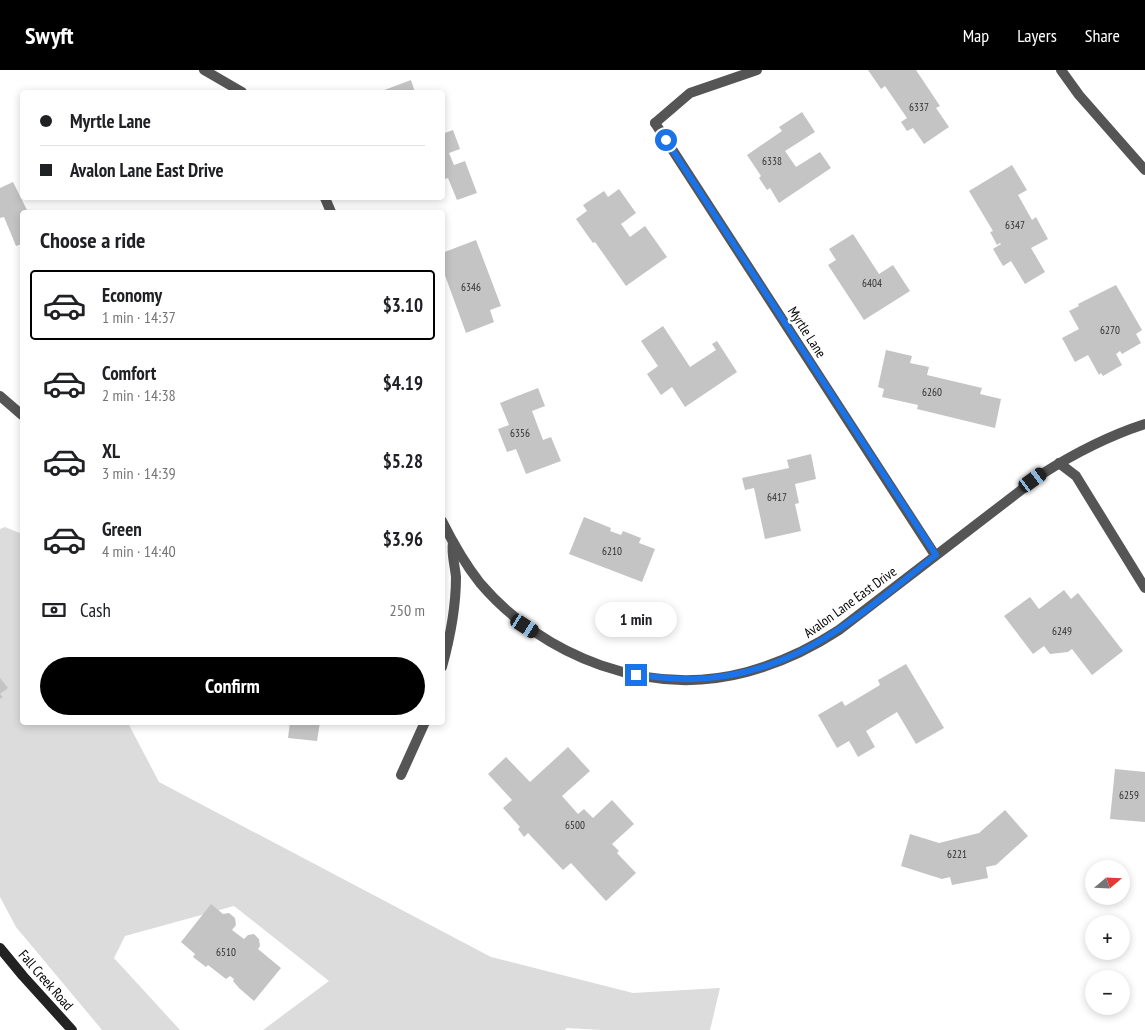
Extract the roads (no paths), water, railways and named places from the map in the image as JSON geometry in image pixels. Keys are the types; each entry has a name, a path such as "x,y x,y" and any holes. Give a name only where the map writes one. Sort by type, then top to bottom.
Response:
{"main road":[{"name":"Fall Creek Road","path":"0,948 72,1030"}],"street":[{"path":"204,70 239,90"},
{"name":"Myrtle Lane","path":"758,70 690,93 656,123 936,555"},
{"path":"1061,70 1078,95 1145,170"},
{"path":"0,396 20,413"},
{"name":"Avalon Lane East Drive","path":"445,526 469,567 495,598 525,626 577,657 636,675 696,679 737,674 775,664 818,644 839,630 1025,486 1059,463 1105,439 1145,424"},
{"path":"1059,463 1076,476 1145,588"},
{"path":"445,654 454,613 456,576 452,549 453,541"},
{"path":"401,775 424,725"}]}
